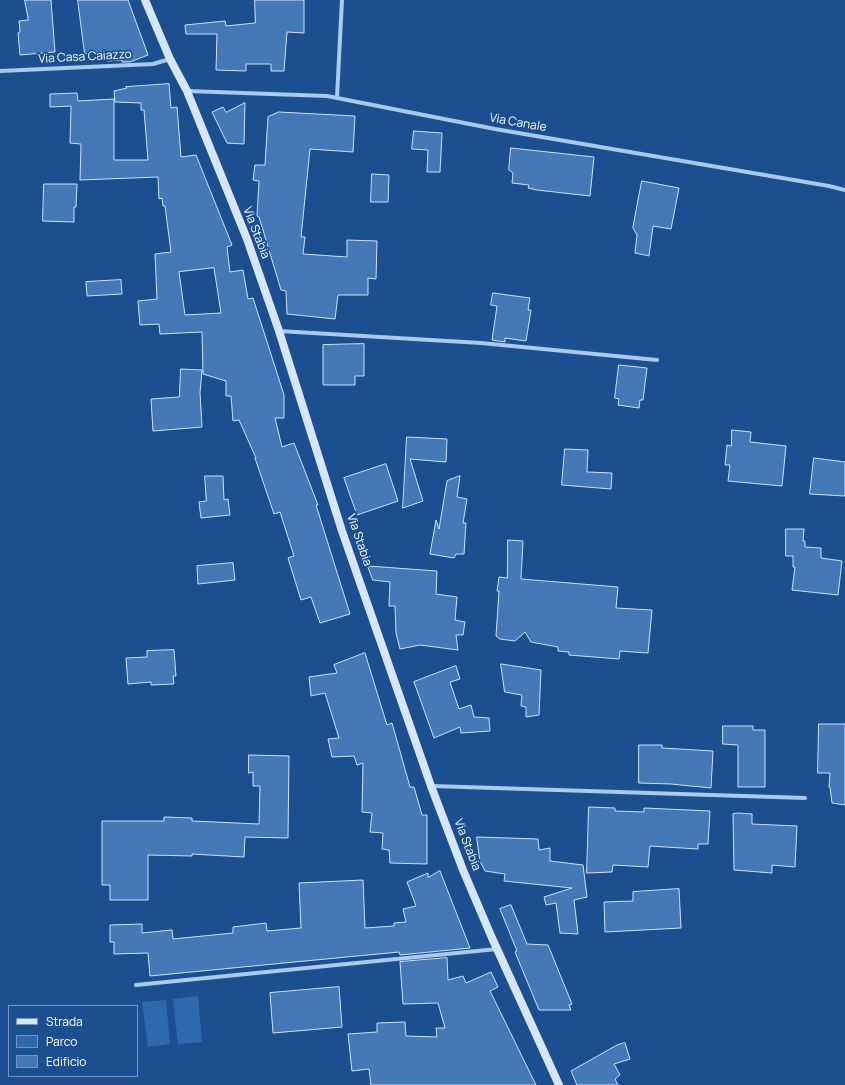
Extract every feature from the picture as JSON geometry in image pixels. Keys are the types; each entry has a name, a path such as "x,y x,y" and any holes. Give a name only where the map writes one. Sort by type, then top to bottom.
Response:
{"main road":[{"name":"Via Stabia","path":"145,0 170,59 187,91 247,239 279,331 342,531 431,786 463,870 559,1085"}],"street":[{"path":"337,97 342,0"},
{"name":"Via Casa Caiazzo","path":"0,71 153,64 170,59"},
{"name":"Via Canale","path":"187,91 337,97 495,129 845,190"},
{"path":"279,331 481,343 657,360"},
{"path":"431,786 805,798"},
{"path":"136,985 497,949"}],"green space":[{"path":"198,996 202,1042 178,1044 173,999"},
{"path":"166,1000 170,1044 148,1047 142,1002"}],"building":[{"path":"25,0 51,0 55,52 20,55 18,33 20,32 19,21 28,20"},
{"path":"78,0 128,0 148,55 130,62 122,62 122,60 108,61 105,51 85,54"},
{"path":"255,0 304,0 304,33 287,32 284,71 271,71 271,64 246,64 246,71 216,70 217,34 186,34 185,25 225,21 226,26 255,23"},
{"path":"169,84 171,108 177,107 181,157 196,155 232,245 227,247 230,272 243,270 248,299 253,298 284,395 284,418 275,418 282,447 294,443 318,505 316,505 350,614 320,623 311,597 301,600 288,558 294,556 280,512 274,514 256,458 239,420 233,421 231,396 226,396 226,381 203,374 202,332 160,334 159,324 140,325 138,301 157,299 155,254 171,252 165,206 163,206 162,198 159,199 158,177 80,180 81,144 70,143 71,106 50,107 50,94 77,93 78,101 114,99 114,160 148,160 144,110 141,110 141,103 115,102 114,91 127,88 126,87","holes":["214,268 221,313 185,315 179,272"]},
{"path":"245,103 244,144 227,143 212,112 223,107 226,112"},
{"path":"279,112 355,116 353,152 310,149 301,237 305,237 303,254 347,257 347,240 377,241 376,279 368,278 368,295 338,295 335,319 287,314 286,291 281,290 259,217 257,216 259,181 253,180 255,165 265,165 268,117"},
{"path":"414,131 442,133 440,172 427,172 428,150 412,149"},
{"path":"511,148 594,157 590,196 537,190 528,188 529,185 512,183 513,173 509,170"},
{"path":"372,174 389,175 388,202 371,202"},
{"path":"642,181 679,188 671,229 653,226 649,256 635,253 637,235 633,228"},
{"path":"44,184 77,184 74,222 43,221"},
{"path":"121,280 122,294 87,296 86,282"},
{"path":"493,293 530,298 528,310 531,310 526,341 505,338 505,342 492,340 497,306 491,305"},
{"path":"364,344 364,376 355,376 355,385 323,385 323,345"},
{"path":"619,365 647,368 643,400 640,400 639,408 618,405 619,399 615,398"},
{"path":"181,369 202,370 200,393 202,427 153,431 151,399 179,397"},
{"path":"732,430 751,432 750,442 786,446 782,486 728,481 730,465 725,465 727,445 731,446"},
{"path":"407,437 447,439 446,462 410,459 423,501 403,508"},
{"path":"565,449 588,450 587,472 612,473 611,489 562,485"},
{"path":"814,458 845,462 845,496 810,494"},
{"path":"386,464 398,501 357,515 344,478"},
{"path":"205,476 223,476 224,500 228,499 230,515 201,518 199,502 206,501"},
{"path":"460,476 457,497 467,499 463,523 466,523 464,554 456,554 454,558 430,554 436,520 439,529 447,481"},
{"path":"786,529 804,529 803,541 805,541 805,547 821,548 821,558 842,561 838,595 792,590 795,567 793,567 793,556 786,556"},
{"path":"508,540 523,541 521,579 618,587 616,608 652,610 648,653 620,651 619,659 569,655 569,652 558,651 558,647 531,642 525,632 515,641 500,639 496,636 499,591 497,591 499,577 507,578"},
{"path":"233,563 235,580 198,584 197,566"},
{"path":"368,566 437,571 436,594 457,597 455,620 465,622 463,635 456,635 458,650 420,645 400,649 396,633 395,606 389,606 390,582 373,580"},
{"path":"174,650 176,676 173,676 174,684 151,685 151,682 128,684 126,658 147,657 147,651"},
{"path":"365,653 387,725 392,723 410,787 414,787 422,815 427,815 427,864 390,863 389,850 382,849 383,833 370,832 372,813 362,812 363,763 357,765 354,756 332,757 328,739 339,738 325,693 311,696 309,677 337,673 334,665"},
{"path":"501,664 541,670 539,715 526,717 526,707 521,706 522,695 505,692"},
{"path":"456,666 460,679 450,682 459,709 471,705 474,717 489,718 490,731 461,733 460,727 434,738 414,682"},
{"path":"819,724 845,724 845,805 832,803 829,787 830,773 818,773"},
{"path":"723,726 753,726 753,730 765,730 765,787 738,787 738,745 723,744"},
{"path":"639,745 662,745 662,748 713,751 711,788 671,784 639,783"},
{"path":"249,755 289,756 288,838 245,837 244,857 192,854 192,856 148,855 148,900 110,900 110,885 102,885 102,821 164,821 164,817 192,818 192,821 259,824 260,786 253,786 253,772 249,773"},
{"path":"589,807 615,808 615,811 644,812 644,808 710,811 708,844 698,844 698,849 650,846 648,867 613,865 612,872 587,873"},
{"path":"733,814 752,814 752,824 797,826 795,867 772,865 772,873 734,870"},
{"path":"477,837 538,839 539,850 550,848 550,861 583,865 587,897 574,900 578,934 560,933 556,903 546,905 544,897 572,888 504,881 505,874 485,871 480,861"},
{"path":"440,871 470,948 400,955 399,952 150,976 148,953 114,954 114,942 110,942 110,925 142,924 142,933 172,930 173,939 233,933 233,927 266,923 267,931 301,928 299,883 363,880 365,928 394,926 394,923 406,922 403,909 416,906 407,882 428,873 428,877"},
{"path":"679,889 681,928 605,932 604,902 633,901 633,892"},
{"path":"511,905 527,944 548,945 572,1004 569,1005 571,1010 539,1010 515,952 517,951 500,909"},
{"path":"447,958 448,980 463,976 466,983 491,972 498,987 490,991 536,1085 371,1085 369,1069 352,1071 348,1034 377,1032 377,1023 405,1022 406,1036 437,1037 436,1028 445,1028 438,1003 403,1004 400,962"},
{"path":"339,987 342,1027 273,1033 270,993"},
{"path":"625,1043 630,1059 614,1064 620,1075 615,1079 618,1085 577,1085 571,1071 617,1045"}]}
